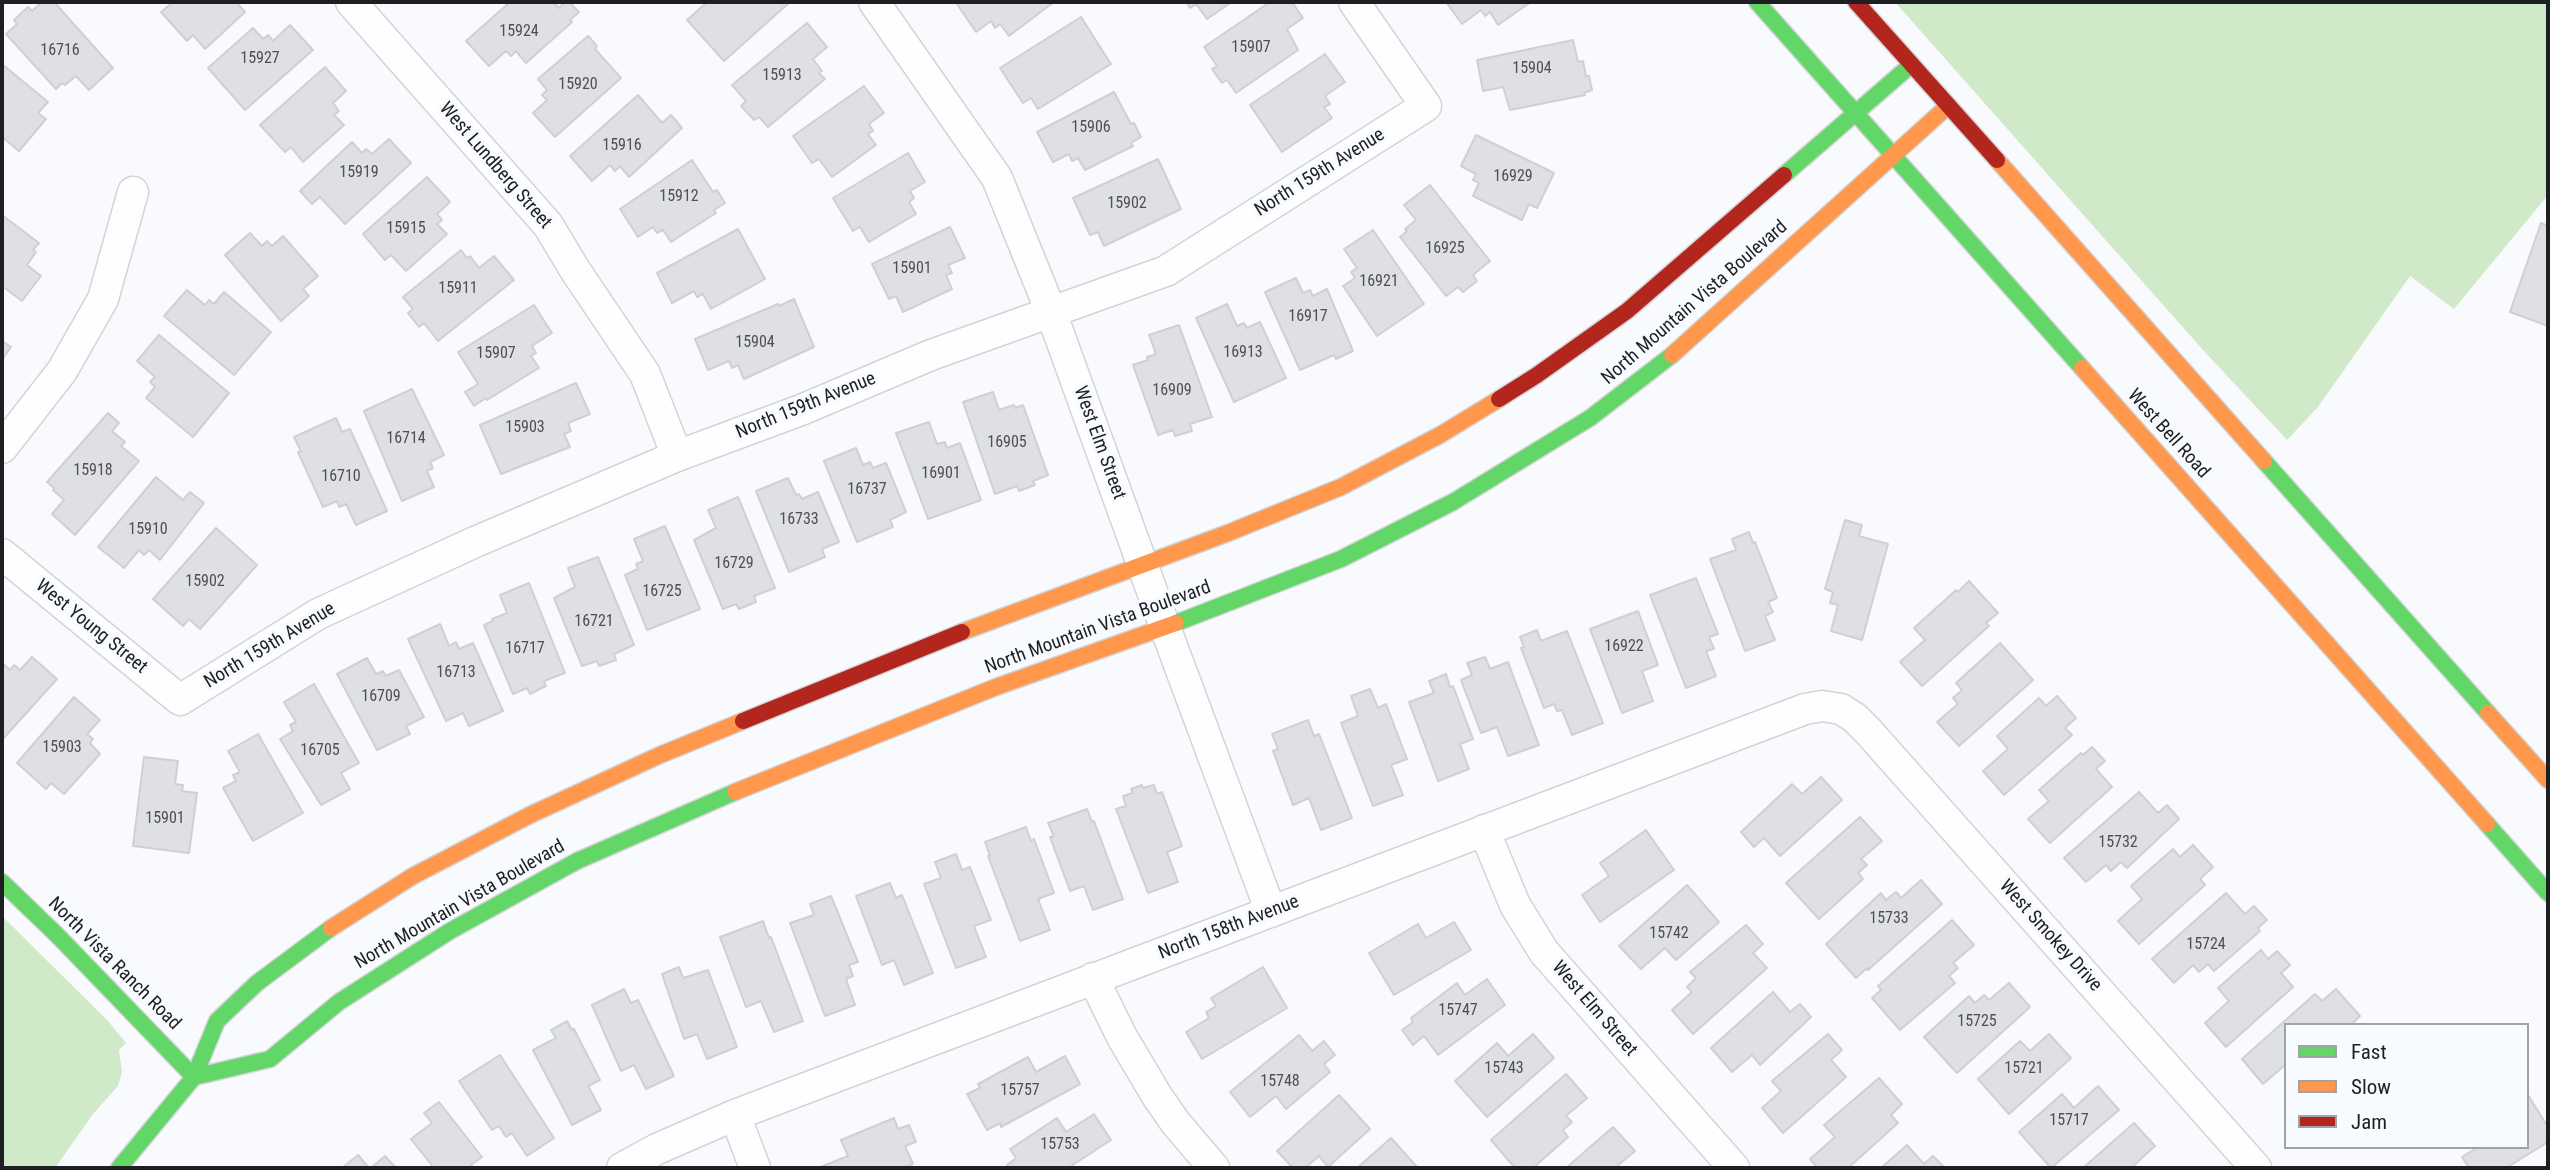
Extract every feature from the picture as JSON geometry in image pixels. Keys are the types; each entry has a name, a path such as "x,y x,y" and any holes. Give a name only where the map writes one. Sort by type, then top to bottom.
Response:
{"street":[{"name":"West Lundberg Street","path":"351,2 548,225 645,374 677,456"},
{"name":"West Elm Street","path":"874,2 997,178 1051,312 1271,912"},
{"name":"North 159th Avenue","path":"180,700 318,614 475,542 677,456 802,410 931,355 1166,271 1426,106 1354,2"},
{"name":"West Bell Road","path":"1757,2 2548,893"},
{"path":"1856,2 2548,780"},
{"name":"North Mountain Vista Boulevard","path":"119,1168 194,1077 217,1021 257,983 321,935 413,876 530,815 660,755 936,641 1228,533 1341,487 1407,453 1486,408 1627,312 1911,65"},
{"name":"North Mountain Vista Boulevard","path":"194,1077 270,1059 339,1002 397,964 471,919 577,861 737,791 996,687 1165,627 1341,559 1453,502 1590,418 1673,354 1948,106"},
{"path":"2,448 62,371 103,299 133,192"},
{"name":"West Young Street","path":"2,554 180,700"},
{"name":"North 158th Avenue","path":"622,1168 657,1149 735,1115 1805,709 1822,706 1841,709"},
{"name":"West Smokey Drive","path":"1841,709 1868,731 2256,1168"},
{"name":"West Elm Street","path":"1484,830 1515,905 1545,952 1734,1168"},
{"name":"North Vista Ranch Road","path":"2,882 194,1077"},
{"path":"1093,978 1157,1096 1214,1168"},
{"path":"735,1115 755,1168"}],"green space":[{"path":"1895,2 2548,2 2548,195 2454,309 2410,276 2318,407 2287,440 2203,350"},
{"path":"2,916 108,1021 126,1043 119,1050 122,1072 118,1086 93,1114 55,1168 2,1168"}],"building":[{"path":"42,2 54,2 113,68 89,90 76,76 56,89 6,34 17,24 14,20 28,7 32,11"},
{"path":"173,2 236,2 245,12 205,49 193,35 187,41 161,12"},
{"path":"510,2 553,2 559,8 569,2 579,12 570,20 572,22 526,63 516,51 511,56 506,51 489,66 466,41"},
{"path":"707,2 790,2 724,61 687,20"},
{"path":"1054,2 1009,36 1000,24 995,28 991,21 976,32 957,4"},
{"path":"1186,2 1232,2 1207,19 1196,4 1190,8"},
{"path":"1270,2 1292,2 1303,18 1287,29 1298,50 1236,93 1227,80 1222,83 1212,69 1217,66 1204,47"},
{"path":"1446,2 1531,2 1498,25 1490,12 1485,16 1481,10 1462,24"},
{"path":"1081,17 1111,64 1038,109 1031,98 1023,103 1000,68"},
{"path":"807,23 827,47 813,59 825,79 768,127 759,117 754,120 741,106 746,101 732,85"},
{"path":"290,25 313,50 245,110 208,68 253,28 263,39 268,35 273,41"},
{"path":"588,36 597,46 595,49 621,78 555,137 533,113 547,100 542,95 547,90 538,79"},
{"path":"1573,40 1578,62 1583,61 1586,76 1589,76 1592,90 1584,93 1585,95 1510,110 1503,87 1483,91 1477,60"},
{"path":"1325,54 1345,82 1325,96 1330,104 1324,107 1332,118 1282,152 1250,105"},
{"path":"2,64 48,102 38,113 46,119 19,151 2,137"},
{"path":"325,67 346,91 333,103 339,111 334,115 344,125 303,162 291,147 285,152 260,125"},
{"path":"864,86 884,113 869,124 873,131 868,134 876,145 832,177 819,159 812,163 793,136"},
{"path":"1114,92 1141,137 1131,143 1133,146 1085,170 1078,158 1072,161 1069,154 1053,162 1037,132"},
{"path":"638,95 662,123 671,115 682,128 629,177 620,166 615,171 610,165 592,181 570,156"},
{"path":"1476,135 1554,173 1537,208 1529,204 1522,220 1473,196 1479,183 1473,180 1476,174 1461,166"},
{"path":"389,139 411,163 345,224 320,197 312,204 300,191 352,142 362,153 366,149 372,154"},
{"path":"908,153 925,182 910,191 914,198 909,202 916,214 869,242 860,227 853,231 833,198"},
{"path":"1158,159 1181,209 1104,246 1098,232 1090,235 1073,198"},
{"path":"692,160 713,192 717,190 725,203 714,210 716,213 671,242 663,230 657,233 653,227 638,237 620,209"},
{"path":"427,177 450,202 437,214 442,220 437,224 447,234 406,271 391,255 385,260 363,234"},
{"path":"1430,185 1490,261 1473,275 1477,281 1463,292 1458,287 1446,296 1400,237 1416,220 1404,205"},
{"path":"2,215 39,243 27,265 41,276 22,301 2,286"},
{"path":"2541,223 2548,226 2548,326 2510,312"},
{"path":"950,227 965,258 948,265 952,273 946,275 952,289 903,312 896,296 889,299 872,264"},
{"path":"738,229 765,279 711,309 703,294 697,297 694,291 672,303 657,273"},
{"path":"1373,230 1424,304 1377,336 1343,286 1355,278 1351,272 1357,268 1344,249"},
{"path":"250,233 262,246 267,241 272,246 283,236 318,276 303,289 309,296 281,321 225,255"},
{"path":"461,250 467,258 470,256 479,268 494,256 514,280 438,341 424,323 419,327 408,313 413,309 403,297"},
{"path":"1296,278 1303,293 1310,290 1313,296 1327,289 1353,351 1336,359 1334,355 1300,370 1265,292"},
{"path":"187,290 205,305 209,300 214,304 224,292 271,332 234,375 164,316"},
{"path":"794,299 814,347 744,379 738,365 732,368 729,361 708,370 695,339"},
{"path":"1227,304 1237,326 1244,323 1247,328 1260,322 1286,378 1234,402 1196,318"},
{"path":"534,305 552,333 532,346 536,353 531,356 539,368 474,406 465,392 478,384 458,352"},
{"path":"1179,325 1212,417 1190,424 1192,431 1175,436 1173,430 1158,435 1133,365 1156,354 1149,335"},
{"path":"159,335 229,393 193,437 146,398 155,387 150,382 155,377 137,361"},
{"path":"2,341 11,347 2,360"},
{"path":"576,383 590,414 568,423 571,431 564,434 570,447 501,474 480,425"},
{"path":"412,389 444,455 430,462 433,468 427,471 434,487 402,501 364,411"},
{"path":"993,392 999,410 1023,405 1048,475 1033,481 1035,485 1019,491 1017,486 995,494 963,402"},
{"path":"108,413 119,423 112,431 125,442 121,446 139,461 75,535 52,514 64,500 47,482"},
{"path":"336,418 342,432 350,429 387,511 356,525 346,504 339,507 337,501 323,507 294,437"},
{"path":"929,422 937,444 945,442 947,448 960,443 981,500 928,519 896,433"},
{"path":"856,448 863,465 870,462 873,468 886,463 906,512 890,520 893,527 857,542 824,461"},
{"path":"156,477 183,500 190,492 204,503 160,560 149,550 144,555 139,550 124,568 98,547"},
{"path":"788,478 796,495 799,494 802,499 818,492 839,542 822,549 825,557 789,572 756,491"},
{"path":"738,497 775,588 754,596 756,602 739,609 736,604 723,609 694,540 716,528 708,510"},
{"path":"1845,520 1862,525 1859,536 1888,544 1862,640 1831,631 1838,605 1830,603 1833,592 1825,589"},
{"path":"665,526 700,609 647,630 625,575 638,569 636,564 643,561 634,539"},
{"path":"216,528 257,565 200,629 189,619 183,626 153,599"},
{"path":"1749,532 1777,598 1768,602 1773,612 1765,616 1775,640 1745,651 1710,559 1736,550 1732,539"},
{"path":"598,557 634,645 614,654 616,660 599,666 597,661 582,666 554,598 575,587 568,568"},
{"path":"1696,578 1718,634 1709,637 1714,649 1706,651 1716,676 1686,688 1650,595"},
{"path":"1969,581 1998,613 1986,623 1989,626 1922,686 1900,662 1925,640 1914,628"},
{"path":"529,583 565,673 544,681 546,686 530,694 527,688 513,694 484,625 507,613 500,595"},
{"path":"1638,611 1658,665 1642,671 1653,701 1622,713 1590,629"},
{"path":"440,624 449,646 456,642 459,649 473,643 503,711 469,726 463,713 446,721 408,639"},
{"path":"1537,630 1541,641 1567,631 1603,723 1572,735 1562,710 1557,711 1554,704 1544,708 1521,648 1524,647 1520,637"},
{"path":"2000,643 2033,680 1959,746 1937,722 1958,704 1953,698 1962,690 1956,683"},
{"path":"32,657 57,679 2,740 2,663 10,670 14,665 20,670"},
{"path":"1485,657 1490,669 1508,662 1539,745 1508,756 1497,727 1481,733 1461,680 1472,675 1467,663"},
{"path":"367,658 376,674 383,671 386,676 399,670 424,717 406,726 410,734 377,750 337,674"},
{"path":"1446,674 1473,739 1460,744 1469,769 1438,781 1409,702 1434,693 1429,681"},
{"path":"314,684 359,763 341,773 350,789 321,805 280,739 293,731 290,725 296,722 284,702"},
{"path":"1370,689 1378,708 1386,704 1407,759 1391,765 1403,795 1373,806 1341,723 1358,716 1351,696"},
{"path":"2057,696 2076,718 2065,728 2072,735 2004,795 1983,771 2008,749 1997,736 2039,698 2046,706"},
{"path":"74,697 100,720 87,734 93,739 90,743 100,754 64,794 51,783 46,789 17,763"},
{"path":"1308,720 1314,736 1319,734 1352,818 1321,830 1309,798 1293,805 1273,751 1278,749 1272,734"},
{"path":"258,734 303,813 253,841 223,788 236,781 233,775 240,772 228,751"},
{"path":"2092,747 2105,761 2096,769 2112,787 2050,843 2028,819 2049,801 2039,790 2081,753 2083,755"},
{"path":"144,757 178,761 175,784 183,785 182,791 197,793 189,853 133,846"},
{"path":"1821,777 1842,800 1780,856 1764,838 1754,847 1741,832 1792,784 1802,794"},
{"path":"1142,785 1143,788 1154,785 1157,794 1162,792 1182,846 1167,852 1178,882 1148,893 1116,809 1126,806 1123,796 1133,793 1131,789"},
{"path":"2139,792 2158,813 2167,805 2179,819 2127,868 2121,862 2111,871 2106,865 2086,882 2064,858"},
{"path":"1087,809 1123,899 1093,910 1084,886 1070,891 1050,837 1054,836 1048,823"},
{"path":"1860,817 1882,841 1861,859 1867,865 1858,873 1863,879 1819,919 1786,883"},
{"path":"1026,827 1031,841 1034,839 1054,893 1038,899 1050,930 1020,941 985,842"},
{"path":"1646,830 1674,870 1600,922 1582,895 1609,876 1600,863"},
{"path":"2193,845 2213,867 2200,879 2205,885 2139,944 2118,921 2142,899 2131,886 2173,849 2180,857"},
{"path":"956,854 962,870 970,867 991,920 974,926 986,957 956,968 924,884 941,878 935,862"},
{"path":"1921,880 1942,904 1856,978 1826,944 1881,893 1886,900 1896,892 1901,898"},
{"path":"890,883 896,898 902,895 933,973 904,985 894,960 882,965 856,896"},
{"path":"1687,885 1719,922 1676,960 1665,948 1641,969 1619,946"},
{"path":"2226,893 2245,914 2254,906 2267,920 2258,928 2260,931 2214,971 2208,964 2199,972 2193,965 2174,983 2152,959"},
{"path":"831,896 858,962 849,965 853,976 846,979 855,1005 825,1016 790,923 814,915 810,904"},
{"path":"1952,920 1974,945 1953,963 1958,968 1949,976 1955,983 1900,1030 1872,998 1881,990 1878,986"},
{"path":"763,921 803,1021 774,1032 761,1001 746,1007 720,937"},
{"path":"1454,922 1471,950 1394,995 1369,953 1418,924 1426,938"},
{"path":"1746,925 1763,944 1753,953 1767,968 1693,1034 1672,1010 1692,992 1687,987 1696,978 1690,972"},
{"path":"2261,950 2268,959 2277,951 2290,965 2281,973 2293,987 2226,1047 2205,1023 2229,1001 2218,988"},
{"path":"679,967 683,978 708,970 737,1047 707,1059 697,1034 684,1039 662,974"},
{"path":"1263,967 1287,1008 1202,1059 1186,1032 1209,1018 1206,1012 1216,1006 1211,998"},
{"path":"1487,979 1505,1005 1438,1055 1424,1036 1413,1045 1402,1030 1413,1022 1411,1018 1457,983 1465,995"},
{"path":"2009,983 2030,1007 1957,1073 1924,1037 1969,996 1975,1003 1984,995 1989,1000"},
{"path":"624,989 631,1003 638,1000 674,1076 646,1089 634,1065 621,1071 592,1005"},
{"path":"2336,989 2360,1016 2353,1023 2284,1023 2284,1066 2263,1084 2242,1059 2315,994 2322,1001"},
{"path":"1773,992 1790,1012 1800,1004 1811,1017 1760,1065 1752,1055 1732,1072 1711,1048"},
{"path":"567,1021 572,1030 574,1029 600,1080 588,1086 601,1110 572,1125 533,1050 556,1038 551,1030"},
{"path":"1533,1034 1554,1058 1487,1117 1455,1081 1497,1043 1508,1056"},
{"path":"1828,1034 1842,1050 1831,1060 1846,1077 1783,1133 1762,1108 1781,1091 1772,1081"},
{"path":"2049,1034 2071,1058 2009,1114 1978,1079 2020,1041 2030,1051"},
{"path":"1299,1035 1312,1051 1324,1041 1335,1055 1324,1064 1330,1072 1286,1109 1276,1096 1250,1117 1230,1092"},
{"path":"500,1055 554,1138 527,1156 512,1133 506,1137 499,1126 492,1130 459,1081"},
{"path":"1065,1056 1080,1084 1001,1127 1000,1123 987,1130 967,1094 980,1088 978,1084 1028,1057 1036,1072"},
{"path":"1566,1074 1587,1098 1566,1116 1572,1122 1563,1130 1568,1137 1533,1168 1515,1168 1491,1140"},
{"path":"1879,1078 1902,1104 1891,1115 1898,1123 1848,1168 1818,1168 1810,1159 1835,1137 1824,1125"},
{"path":"2098,1086 2119,1110 2051,1168 2019,1132 2062,1094 2074,1108"},
{"path":"1339,1095 1370,1129 1328,1167 1319,1156 1305,1168 1293,1168 1277,1151"},
{"path":"2529,1097 2548,1127 2548,1142 2506,1168 2469,1168 2462,1157 2475,1149 2529,1149"},
{"path":"439,1102 482,1157 471,1165 474,1168 434,1168 411,1139 432,1123 424,1113"},
{"path":"1094,1114 1111,1140 1068,1168 1009,1168 1007,1165 1016,1158 1010,1149 1057,1118 1066,1132"},
{"path":"894,1118 898,1129 909,1125 916,1142 905,1146 913,1164 902,1168 818,1168 848,1156 841,1140"},
{"path":"2134,1123 2155,1146 2131,1168 2083,1168"},
{"path":"1613,1127 1635,1151 1615,1168 1566,1168"},
{"path":"1391,1138 1418,1168 1357,1168"},
{"path":"1907,1145 1924,1164 1933,1156 1945,1168 1881,1168"},
{"path":"358,1155 369,1168 342,1168"},
{"path":"385,1156 396,1168 371,1168"}],"traffic: fast":[{"path":"1757,2 2082,368"},
{"path":"1784,175 1911,65"},
{"path":"1176,623 1341,559 1453,502 1590,418 1672,355"},
{"path":"2264,461 2488,713"},
{"path":"194,1077 270,1059 339,1002 450,931 577,861 735,792"},
{"path":"2487,824 2548,893"},
{"path":"2,882 194,1077"},
{"path":"119,1168 194,1077 217,1021 257,983 331,928"}],"traffic: slow":[{"path":"1672,355 1948,106"},
{"path":"1997,160 2264,461"},
{"path":"2082,368 2487,824"},
{"path":"962,632 1228,533 1341,487 1440,435 1499,399"},
{"path":"735,792 996,687 1176,623"},
{"path":"2488,713 2548,780"},
{"path":"331,928 413,876 530,815 660,755 743,721"}],"traffic: jam":[{"path":"1856,2 1997,160"},
{"path":"1499,399 1627,311 1784,175"},
{"path":"743,721 962,632"}]}
